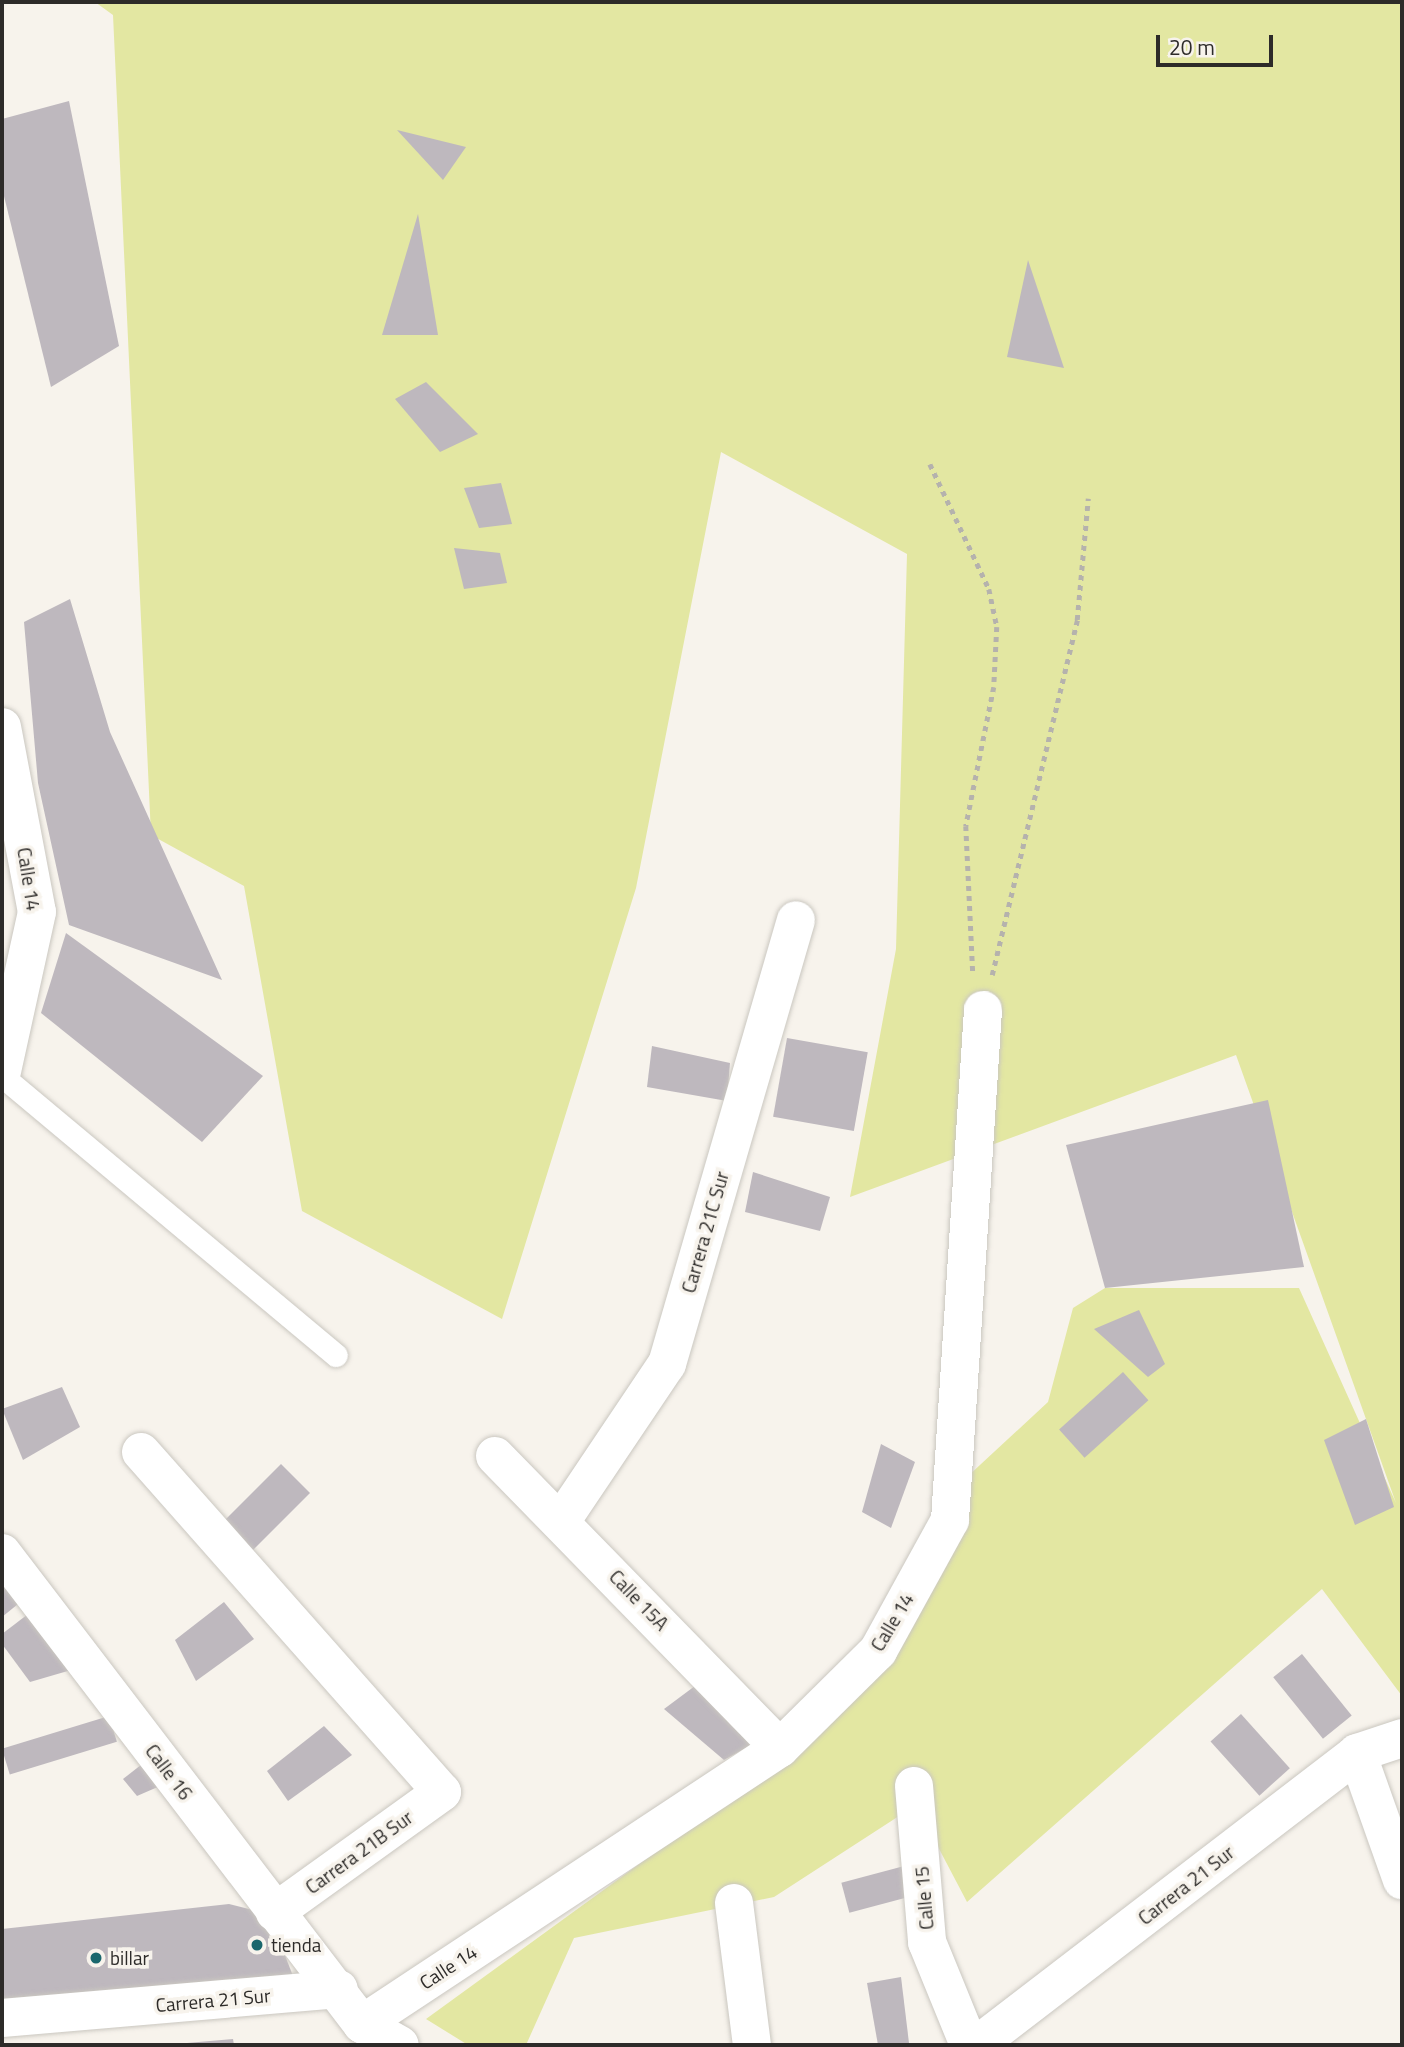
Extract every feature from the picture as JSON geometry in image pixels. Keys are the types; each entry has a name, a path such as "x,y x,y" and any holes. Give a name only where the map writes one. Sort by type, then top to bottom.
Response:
{"street":[{"name":"Calle 14","path":"2,727 37,912 2,1071"},
{"name":"Carrera 21C Sur","path":"562,1521 667,1364 796,920"},
{"name":"Calle 14","path":"362,2024 780,1748 878,1651 950,1520 984,1010"},
{"name":"Carrera 21B Sur","path":"141,1452 442,1792 275,1912"},
{"name":"Calle 15A","path":"495,1456 562,1521 780,1748"},
{"name":"Calle 16","path":"2,1553 275,1912 339,1989"},
{"name":"Carrera 21 Sur","path":"977,2045 1357,1753 1402,1738"},
{"path":"1357,1753 1402,1880"},
{"name":"Calle 15","path":"915,1786 928,1942 968,2045"},
{"path":"734,1903 752,2045"},
{"name":"Carrera 21 Sur","path":"2,2018 339,1989"},
{"path":"339,1989 362,2024 400,2045"}],"lane":[{"path":"2,1076 336,1355"}],"path":[{"path":"930,464 989,589 997,627 994,687 965,826 969,961 984,1010"},
{"path":"984,1010 1077,620 1088,498"}],"green space":[{"path":"95,2 1402,2 1402,1696 1322,1589 967,1902 916,1805 774,1897 574,1938 526,2045 468,2045 426,2019 730,1798 874,1655 940,1502 1048,1402 1073,1308 1105,1288 1299,1288 1396,1503 1236,1055 850,1197 896,949 907,554 721,452 636,888 502,1319 302,1211 244,886 151,835 113,15"}],"building":[{"path":"69,101 119,346 51,387 2,188 2,119"},
{"path":"397,130 466,147 443,180"},
{"path":"418,214 438,335 382,335"},
{"path":"1028,260 1064,368 1007,357"},
{"path":"426,382 478,434 440,452 395,399"},
{"path":"501,483 512,524 479,528 464,488"},
{"path":"454,548 500,553 507,583 464,589"},
{"path":"70,599 110,732 222,980 69,925 38,783 24,622"},
{"path":"66,933 263,1076 202,1142 41,1013"},
{"path":"787,1038 868,1052 854,1131 773,1117"},
{"path":"652,1046 730,1063 727,1101 647,1087"},
{"path":"1268,1100 1304,1267 1105,1288 1066,1145"},
{"path":"753,1172 830,1197 820,1231 745,1212"},
{"path":"1139,1310 1165,1364 1148,1377 1094,1329"},
{"path":"1123,1372 1148,1400 1085,1458 1059,1430"},
{"path":"62,1387 80,1427 23,1460 2,1409"},
{"path":"1366,1419 1394,1507 1355,1525 1324,1440"},
{"path":"881,1444 915,1462 891,1528 862,1512"},
{"path":"281,1464 310,1493 253,1550 224,1521"},
{"path":"2,1575 23,1600 2,1617"},
{"path":"224,1602 254,1639 196,1681 175,1640"},
{"path":"32,1611 78,1668 30,1682 2,1644 2,1634"},
{"path":"1302,1654 1352,1715 1323,1739 1273,1677"},
{"path":"703,1680 760,1740 724,1760 664,1709"},
{"path":"1241,1714 1290,1768 1259,1796 1211,1741"},
{"path":"109,1716 117,1742 10,1775 2,1749"},
{"path":"324,1726 352,1755 288,1801 267,1771"},
{"path":"146,1761 160,1786 137,1796 123,1779"},
{"path":"908,1865 916,1895 849,1913 841,1883"},
{"path":"229,1904 269,1914 293,1976 2,2007 2,1929"},
{"path":"901,1977 909,2043 878,2045 867,1983"},
{"path":"233,2039 234,2045 187,2043"}],"place":[{"name":"tienda","path":"257,1945"},
{"name":"billar","path":"96,1958"}]}
